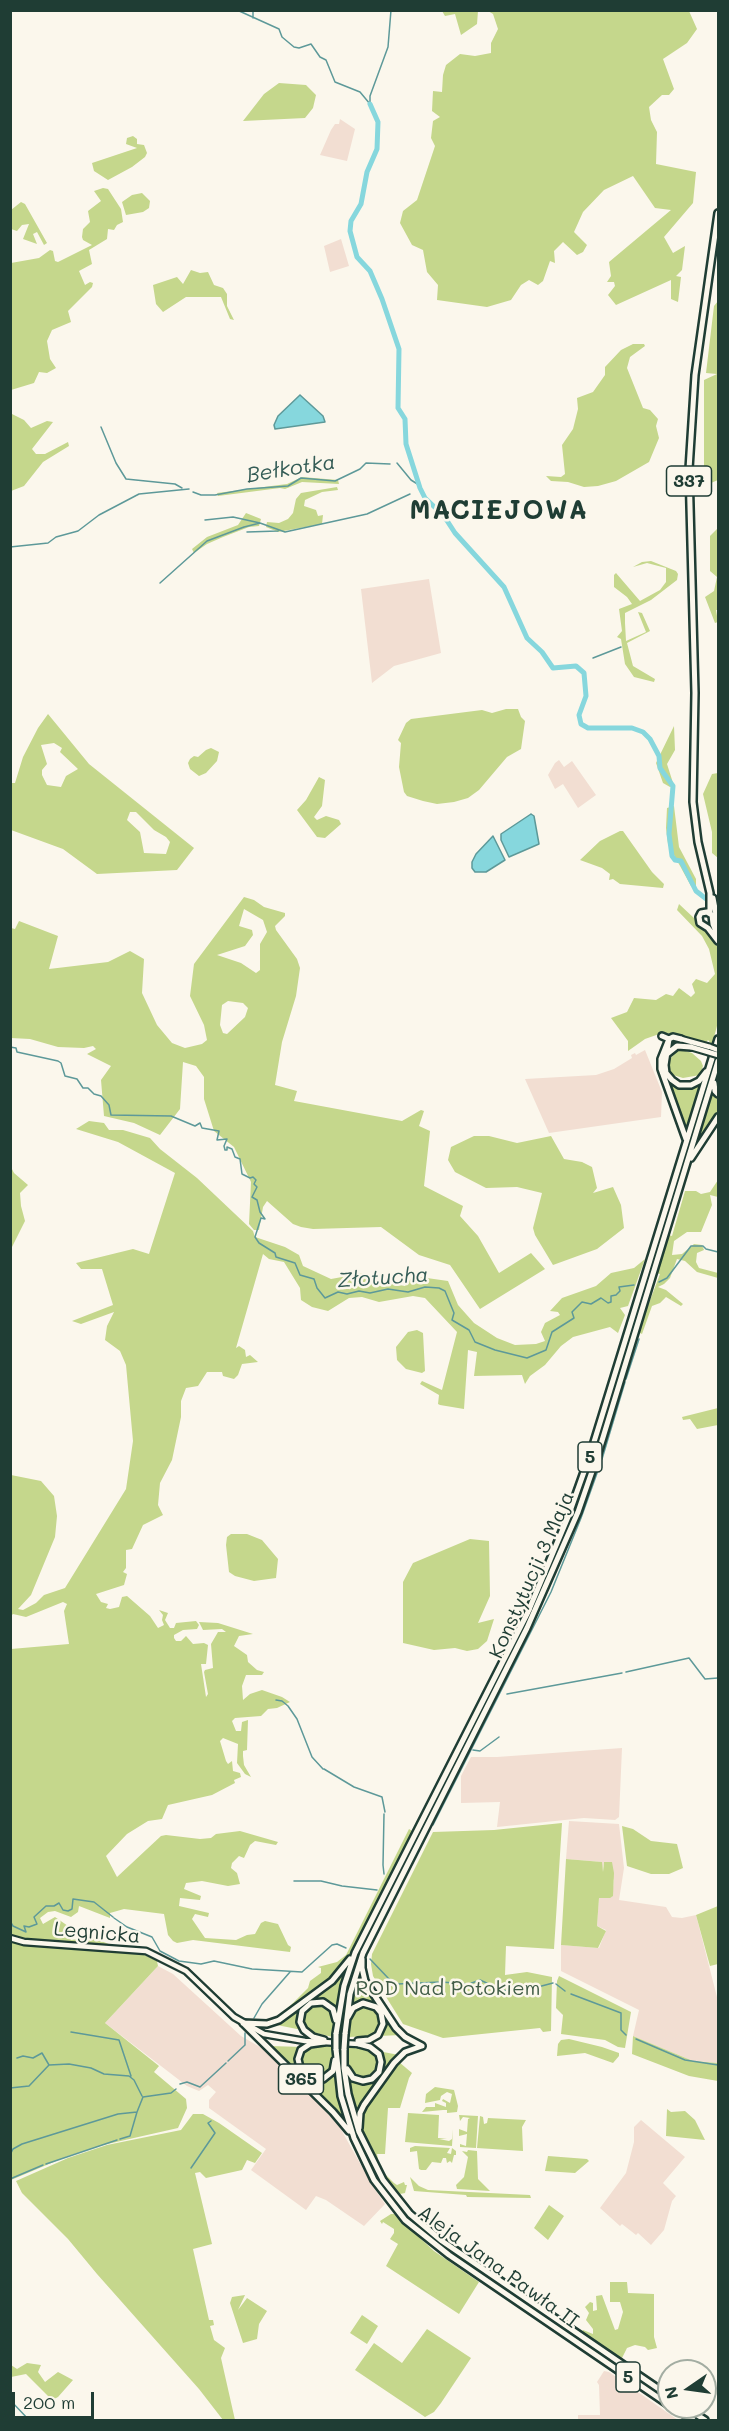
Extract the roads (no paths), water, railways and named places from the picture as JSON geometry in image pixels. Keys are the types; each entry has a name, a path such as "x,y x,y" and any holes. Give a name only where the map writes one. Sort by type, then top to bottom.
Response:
{"main road":[{"name":"337","path":"708,911 707,881 696,834 693,802 695,693 689,469 694,385 718,213"},
{"path":"707,881 708,911 718,936"},
{"path":"708,911 718,926"},
{"path":"708,911 699,921 718,941"},
{"path":"706,926 712,922"},
{"path":"662,1036 667,1042 666,1073 679,1085 687,1086 697,1083 710,1066"},
{"path":"658,1041 681,1039 718,1055"},
{"name":"5","path":"336,2049 336,2034 344,1986 362,1938 528,1612 572,1506 718,1039"},
{"path":"667,1042 661,1069 685,1132 686,1142"},
{"path":"666,1055 677,1046 718,1050"},
{"name":"Konstytucji 3 Maja","path":"345,2049 351,1987 368,1940 524,1635 558,1562 597,1457 718,1061"},
{"path":"714,1075 714,1088 718,1094"},
{"path":"687,1165 718,1117"},
{"name":"Legnicka","path":"10,1938 24,1942 129,1949 150,1953 190,1973 243,2023 269,2036 324,2041"},
{"path":"243,2023 267,2024 283,2017 335,1978 362,1938"},
{"path":"363,2141 359,2124 364,2105 395,2061 405,2052 422,2046 400,2033 365,1981 362,1966 368,1940"},
{"path":"324,2041 308,2034 301,2024 302,2011 311,2003 323,2002 333,2009 336,2016 336,2034"},
{"path":"345,2034 353,2008 363,2003 379,2009 382,2029 373,2038 358,2042"},
{"name":"365","path":"243,2023 337,2115 354,2138"},
{"path":"324,2041 308,2045 300,2052 298,2064 301,2072 307,2078 319,2080 330,2075 336,2049"},
{"name":"365","path":"324,2041 358,2042"},
{"path":"345,2049 346,2067 351,2076 361,2081 370,2080 379,2072 380,2058 372,2048 358,2042"},
{"name":"Aleja Jana Pawła II","path":"336,2049 341,2096 354,2138 380,2189 414,2228 498,2289 657,2397"},
{"name":"Aleja Jana Pawła II","path":"345,2049 348,2094 363,2141 386,2186 425,2228 657,2388"}],"water":[{"path":"300,395 323,416 325,422 275,429 274,425 278,416"},
{"path":"531,814 534,816 539,844 509,857 501,840 501,834"},
{"path":"493,836 505,860 486,872 475,872 472,862 476,854"}],"waterway":[{"path":"237,10 279,29 282,37 294,47 299,48 311,44 320,57 326,60 335,82 360,92 370,104"},
{"path":"253,10 253,18"},
{"path":"370,102 370,96 388,47 391,10"},
{"path":"370,104 378,122 377,149 367,172 361,204 351,221 350,231 357,257 370,271 399,349 398,408 405,419 406,444 420,488 425,498 444,516 455,533 504,587 527,638 542,652 553,668 576,666 584,673 586,696 579,715 581,724 588,728 632,728 643,732 650,739 659,756 660,768 673,786 669,834 672,856 675,860 681,861 696,891 718,908"},
{"path":"101,427 116,463 126,479 175,484 182,488"},
{"name":"Bełkotka","path":"193,492 201,495 215,495 247,489 288,486 301,478 335,481 360,469 366,463 390,464"},
{"name":"Bełkotka","path":"397,463 411,480 419,485"},
{"name":"Bełkotka","path":"10,547 48,543 56,537 78,531 99,515 139,494 189,489"},
{"path":"160,583 207,541 244,527 260,523 285,532 367,514 410,494"},
{"path":"205,520 233,517 260,523"},
{"path":"247,532 278,531"},
{"path":"593,658 621,647"},
{"name":"Złotucha","path":"10,1047 16,1048 17,1052 61,1063 65,1076 77,1079 83,1088 88,1088 94,1094 101,1096 109,1105 111,1115 171,1116 195,1126 200,1123 202,1128 219,1131 217,1140 227,1139 225,1150 227,1147 232,1149 235,1157 240,1159 242,1174 256,1180 254,1184 257,1187 252,1197 257,1200 260,1212 265,1219 261,1218 255,1237 259,1243 275,1253 276,1257 295,1263 300,1275 314,1279 317,1288 325,1298 338,1292 370,1293 388,1289 408,1292 425,1287 439,1288 445,1291 454,1313 452,1320 469,1330 475,1342 527,1358 546,1350 552,1332 574,1318 572,1312 582,1302 591,1304 601,1298 608,1303 611,1302 611,1296 620,1291 619,1287 634,1285"},
{"name":"Złotucha","path":"659,1282 667,1278 691,1246 703,1246 718,1252"},
{"path":"626,1379 639,1339"},
{"path":"602,1459 625,1382"},
{"path":"433,1825 551,1592 601,1462"},
{"path":"626,1672 689,1658 705,1679 718,1678"},
{"path":"507,1694 622,1673"},
{"path":"276,1700 288,1706 297,1719 312,1757 323,1769"},
{"path":"473,1750 480,1751 499,1737"},
{"path":"324,1769 354,1787 382,1797 385,1812"},
{"path":"384,1814 384,1874"},
{"path":"294,1881 321,1881 377,1890"},
{"path":"10,1921 13,1926 26,1932 24,1926 37,1924 34,1917 46,1906 59,1903 63,1910 68,1911 72,1909 73,1899 94,1902 113,1917"},
{"path":"114,1918 127,1927 152,1937 160,1951 179,1961 201,1964 214,1961 252,1969 302,1972 332,1945 337,1944 346,1948"},
{"path":"370,1959 397,1984 441,1982 469,1984 480,1980 508,1991 525,1986 534,1988 553,1983"},
{"path":"254,2018 262,2004 290,1972"},
{"path":"556,1984 565,1991"},
{"path":"571,1994 621,2013 621,2030 626,2035"},
{"path":"71,2032 119,2040 131,2076"},
{"path":"228,2061 245,2045 245,2033"},
{"path":"636,2039 685,2060 718,2065"},
{"path":"17,2058 23,2056 33,2058 42,2053 49,2065"},
{"path":"180,2084 187,2082 200,2087 226,2063"},
{"path":"10,2088 29,2086 49,2065 69,2064 91,2068 104,2074 129,2076 134,2080 142,2096"},
{"path":"10,2155 13,2149 22,2144 118,2114 137,2112 143,2097 171,2093 176,2089"},
{"path":"120,2139 130,2136 137,2112"},
{"path":"191,2168 215,2133 208,2123 211,2121"},
{"path":"46,2164 117,2140"},
{"path":"10,2179 43,2165"},
{"path":"10,2400 29,2420"}],"district":[{"name":"MACIEJOWA","path":"499,511"}],"park label":[{"name":"ROD Nad Potokiem","path":"448,1989"}]}
